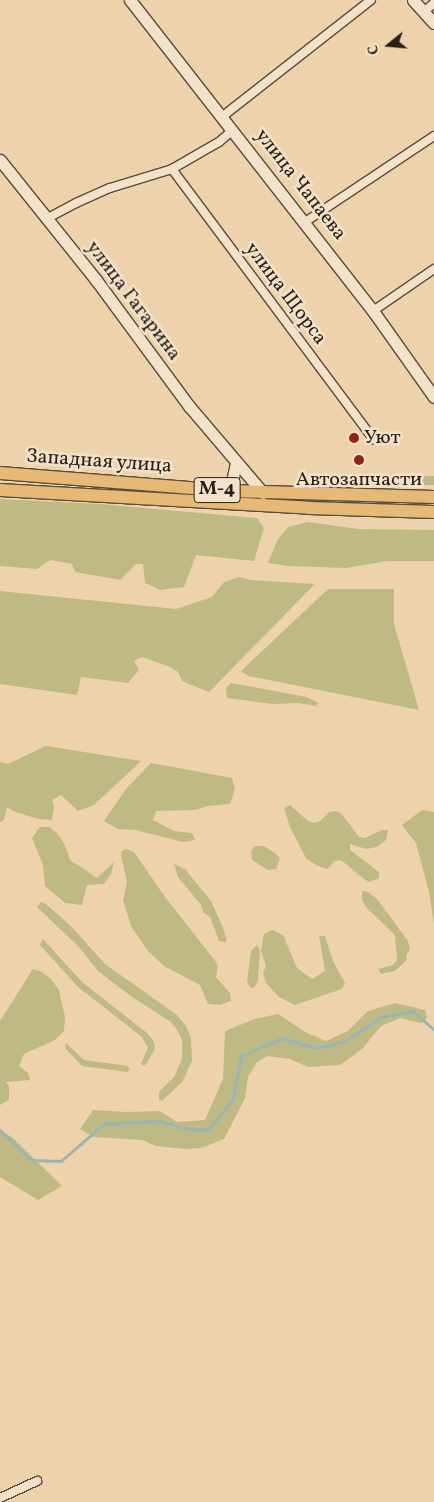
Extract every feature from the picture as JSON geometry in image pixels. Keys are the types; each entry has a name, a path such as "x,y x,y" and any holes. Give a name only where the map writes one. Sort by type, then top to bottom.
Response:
{"main road":[{"name":"улица Чапаева","path":"130,0 223,116 373,310 434,397"},
{"path":"413,0 434,23"},
{"name":"улица Гагарина","path":"0,160 96,280 178,392 236,463 263,492"},
{"path":"230,491 236,463"},
{"name":"Западная улица","path":"0,473 230,491 434,497"},
{"name":"Западная улица","path":"0,490 309,508 434,512"}],"street":[{"path":"223,116 371,0"},
{"path":"424,12 434,3"},
{"path":"46,219 110,188 172,168 205,151 233,130"},
{"path":"305,222 434,136"},
{"name":"улица Щорса","path":"172,168 372,439"},
{"path":"373,310 434,269"},
{"path":"0,1498 36,1481"}],"shaded area":[{"path":"434,476 434,485 324,484 323,478"},
{"path":"0,499 100,504 257,518 264,528 254,561 196,555 184,587 160,590 145,583 143,564 136,564 120,580 75,572 72,564 50,560 37,569 0,566"},
{"path":"307,522 359,529 434,530 434,561 387,561 346,568 288,566 268,563 278,539 288,527"},
{"path":"239,577 251,580 315,584 209,692 182,681 178,672 170,667 142,657 134,661 139,670 128,683 81,677 77,695 0,684 0,591 176,609 212,597 224,582"},
{"path":"328,589 394,589 394,624 419,710 249,676 241,671"},
{"path":"231,683 307,697 319,703 315,706 299,703 272,704 227,698 226,688"},
{"path":"46,746 141,761 94,805 78,811 61,795 52,800 54,806 52,820 38,819 13,811 7,807 4,820 0,823 0,762 8,764"},
{"path":"151,763 232,778 235,789 230,804 208,806 195,810 156,811 153,820 174,831 192,833 195,840 183,842 135,830 118,829 104,821 126,789"},
{"path":"290,805 308,821 314,823 320,821 329,812 341,813 359,837 365,838 382,830 388,830 386,840 377,847 366,849 350,844 350,850 379,872 379,878 369,882 341,860 335,861 327,869 316,865 306,858 290,827 284,808"},
{"path":"422,810 434,812 434,925 429,892 416,843 402,825"},
{"path":"40,827 49,827 57,833 65,845 70,860 97,878 114,862 111,874 104,884 87,885 82,905 65,903 45,886 43,865 32,838"},
{"path":"255,846 264,846 280,858 276,869 268,870 252,860 251,851"},
{"path":"126,849 134,852 165,897 216,962 218,966 216,977 230,993 231,1001 220,1005 208,1004 200,985 164,966 148,951 131,926 123,900 127,882 121,856 122,851"},
{"path":"174,864 185,869 211,901 223,928 227,940 225,942 219,941 210,917 203,912 201,905 178,877"},
{"path":"362,891 368,892 378,900 408,941 410,950 406,955 407,960 395,971 381,974 378,969 393,965 397,960 395,935 367,908 362,900"},
{"path":"41,902 46,904 71,926 105,964 177,1015 186,1026 191,1038 192,1061 182,1082 162,1101 159,1099 159,1092 174,1077 182,1059 182,1040 178,1031 171,1022 132,997 98,971 79,947 37,907"},
{"path":"273,930 283,935 297,968 312,979 325,971 319,936 325,936 333,961 345,983 342,989 295,1005 279,997 266,983 263,973 266,966 261,951 264,934"},
{"path":"43,939 82,982 147,1033 154,1042 155,1048 144,1066 141,1064 148,1048 142,1037 78,987 40,945"},
{"path":"257,945 260,950 258,980 255,987 251,988 247,982 251,951"},
{"path":"33,969 40,971 50,978 59,990 65,1017 64,1031 55,1040 24,1054 19,1066 28,1073 30,1080 6,1082 9,1086 9,1100 0,1105 0,1021"},
{"path":"395,1003 425,1010 427,1018 421,1023 400,1018 381,1026 362,1049 340,1065 308,1067 290,1059 268,1056 257,1062 248,1077 245,1098 224,1139 201,1148 185,1149 156,1146 142,1140 94,1137 80,1129 93,1110 126,1112 160,1111 177,1122 205,1120 223,1079 225,1031 255,1019 278,1014 305,1032 326,1041 348,1031 368,1011"},
{"path":"66,1043 84,1060 128,1066 130,1070 127,1072 82,1066 65,1048"},
{"path":"0,1130 13,1138 62,1186 38,1200 0,1177"}],"waterway":[{"path":"0,1130 32,1160 61,1161 104,1124 159,1121 188,1129 208,1130 233,1099 241,1056 282,1038 316,1048 344,1042 381,1017 413,1011 434,1029"}],"place":[{"name":"Уют","path":"354,438"},
{"name":"Автозапчасти","path":"359,460"}]}
